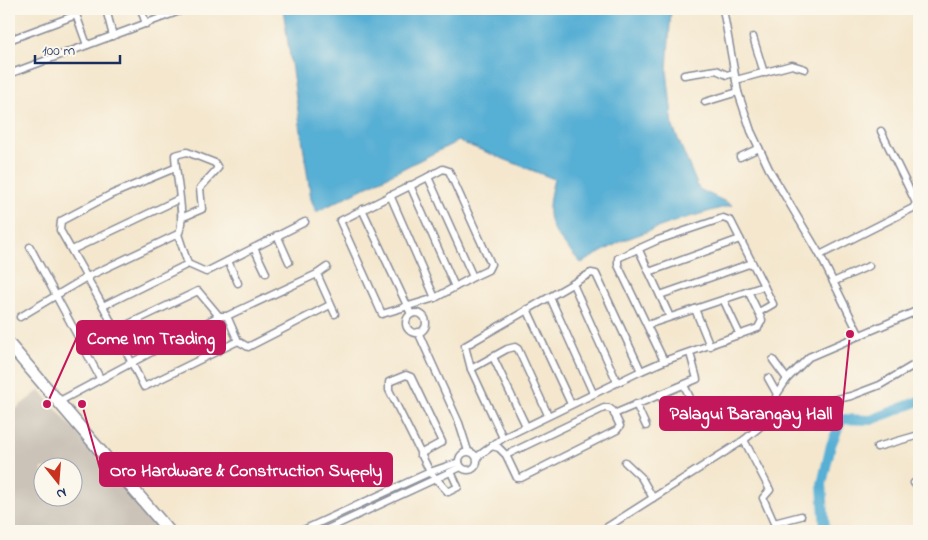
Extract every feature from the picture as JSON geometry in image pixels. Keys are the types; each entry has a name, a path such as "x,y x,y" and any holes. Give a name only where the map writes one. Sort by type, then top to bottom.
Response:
{"highway":[{"path":"9,344 169,531"}],"street":[{"path":"106,9 113,36"},
{"path":"141,9 146,24"},
{"path":"9,74 146,24 176,10 185,9"},
{"path":"723,9 738,92 759,148 820,255 860,336"},
{"path":"9,40 75,12 86,45"},
{"path":"752,37 764,73"},
{"path":"684,75 716,70 735,76 764,73 797,65 805,69"},
{"path":"705,102 738,92"},
{"path":"820,255 913,208 916,204 881,130"},
{"path":"740,157 759,148"},
{"path":"20,317 87,277 178,234 181,230 181,218 175,155 180,152 195,154 218,166 200,188 202,209 181,218"},
{"path":"175,168 110,195 61,221 59,228 146,388 238,342"},
{"path":"443,169 450,171 490,264 488,270 435,298 384,314 379,311 340,223 342,219 428,176 443,169"},
{"path":"428,176 473,277"},
{"path":"410,185 455,287"},
{"path":"390,195 435,298"},
{"path":"72,250 179,199"},
{"path":"362,209 411,314"},
{"path":"664,361 617,261 618,258 638,248 723,218 731,220 773,304 759,312"},
{"path":"178,234 188,264 206,272 305,222"},
{"path":"277,235 289,262"},
{"path":"649,272 740,239"},
{"path":"30,247 100,378"},
{"path":"254,248 266,273"},
{"path":"638,248 670,317"},
{"path":"228,260 238,283"},
{"path":"660,295 752,263"},
{"path":"103,306 188,264"},
{"path":"833,282 869,266"},
{"path":"58,402 219,316 227,316 317,274 321,269 327,267"},
{"path":"503,438 471,369 465,346 591,273 596,274 640,372"},
{"path":"317,274 335,314"},
{"path":"573,284 617,382"},
{"path":"646,325 724,301 764,286"},
{"path":"116,330 198,291 219,316"},
{"path":"477,457 503,438 593,393 664,361 758,328 762,324 759,312 748,291"},
{"path":"550,297 593,393"},
{"path":"724,301 740,335"},
{"path":"227,316 238,342 248,347 330,305"},
{"path":"527,309 571,404"},
{"path":"694,309 710,346"},
{"path":"767,421 777,394 787,379 809,357 919,310"},
{"path":"411,314 420,314 424,319 425,326 418,332"},
{"path":"411,314 407,319 406,325 409,330 418,332"},
{"path":"301,531 430,472 460,464 469,470 478,463 477,457 468,451 459,423 418,332"},
{"path":"471,369 512,348 518,349 548,415"},
{"path":"614,414 697,379 690,352"},
{"path":"493,357 526,426"},
{"path":"773,360 787,379"},
{"path":"601,531 744,440 767,421 806,406 850,396 880,386 919,362"},
{"path":"420,454 442,442 411,376 406,375 389,382 388,387 420,454 430,472 437,477 444,491 455,490 458,487 451,472"},
{"path":"768,378 777,394"},
{"path":"684,384 692,402"},
{"path":"660,394 669,414"},
{"path":"636,404 646,426"},
{"path":"492,446 499,448 506,455 517,478 521,478 618,430 620,426 609,408 604,408 506,455"},
{"path":"877,447 919,435"},
{"path":"744,440 770,490 763,498 774,523 802,516"},
{"path":"326,520 326,530 451,472 460,464 461,454 468,451"},
{"path":"625,462 641,477 653,498"}],"shaded area":[{"path":"40,390 160,531 9,531 9,414"}],"water":[{"path":"283,9 671,9 667,70 673,127 699,189 732,205 682,219 624,240 581,263 556,234 549,217 550,194 554,179 458,141 316,212 311,199"}],"waterway":[{"path":"825,531 822,484 831,445 842,419 871,420 919,401"}],"place":[{"name":"Palagui Barangay Hall","path":"850,334"},
{"name":"Come Inn Trading","path":"47,404"},
{"name":"Oro Hardware & Construction Supply","path":"82,404"}]}
